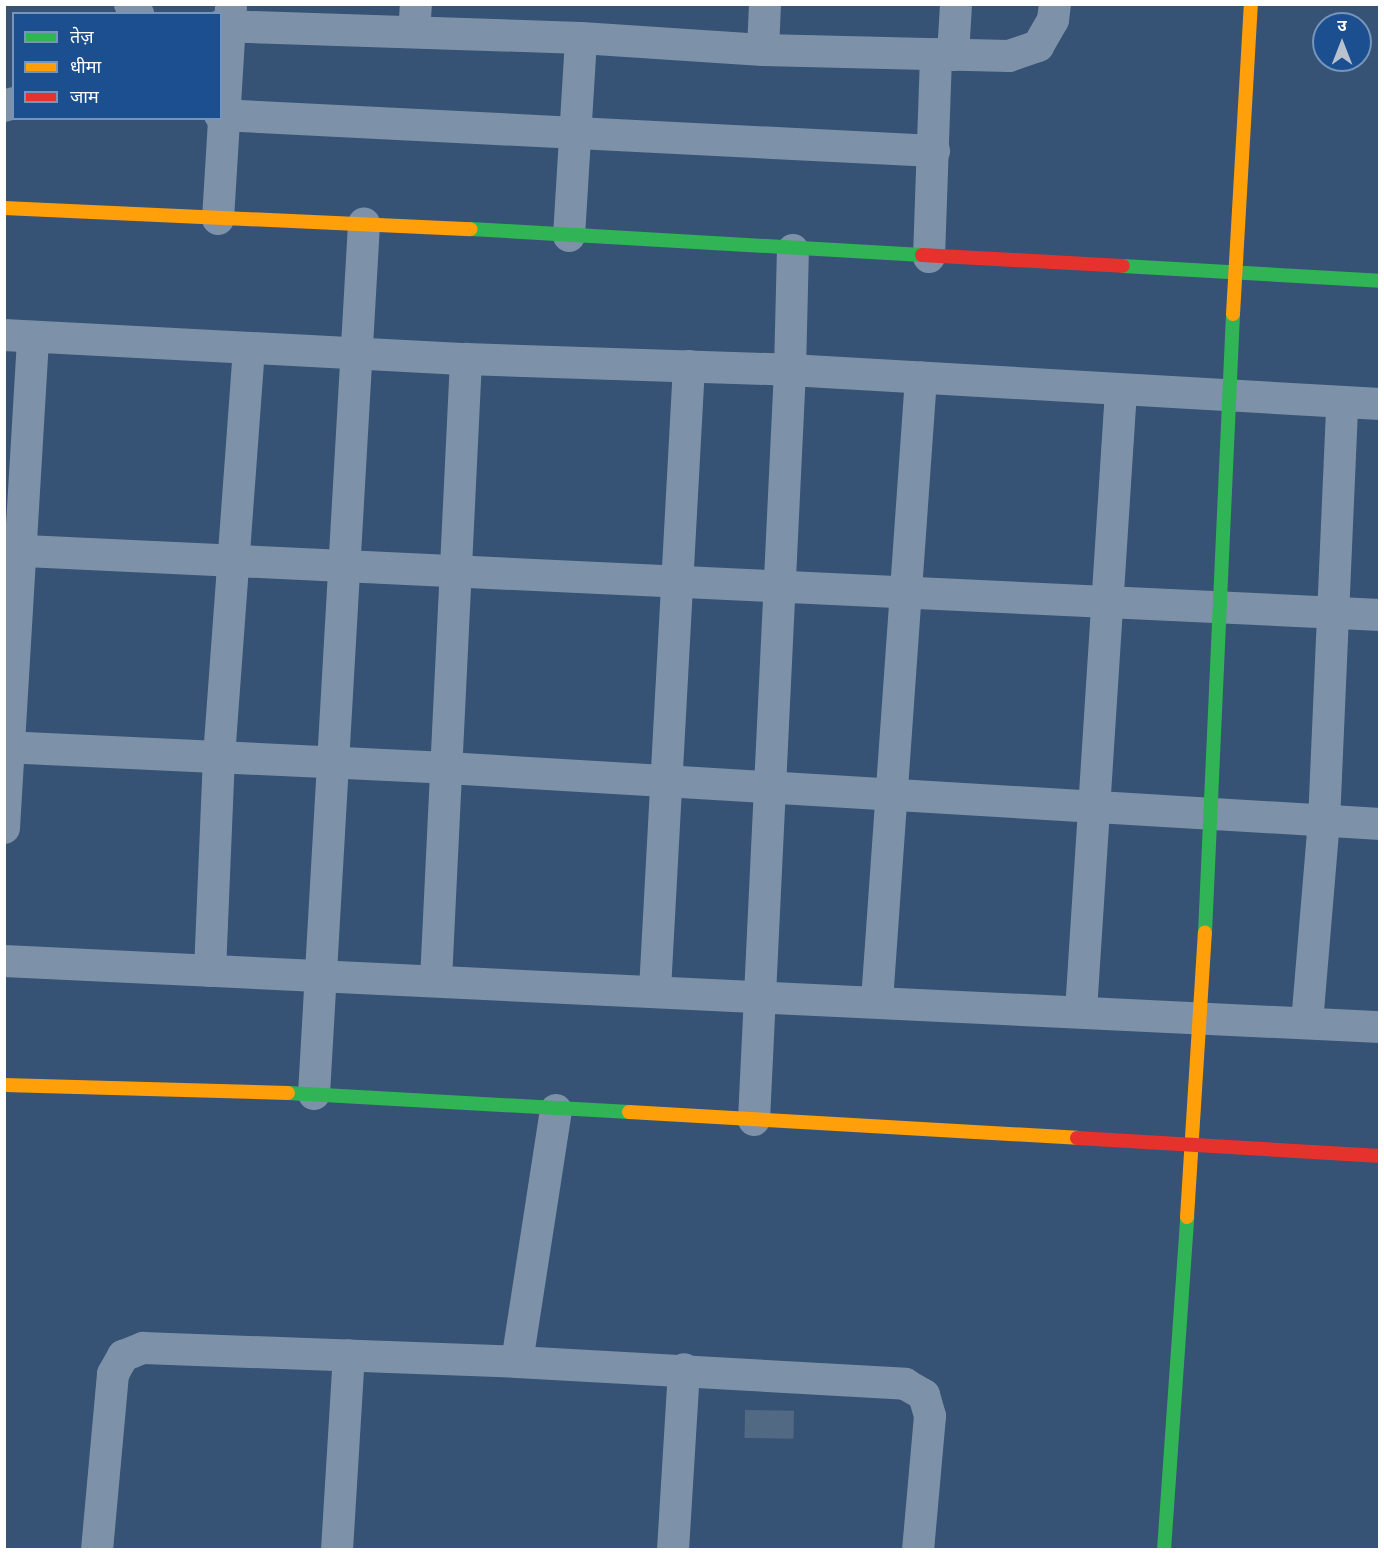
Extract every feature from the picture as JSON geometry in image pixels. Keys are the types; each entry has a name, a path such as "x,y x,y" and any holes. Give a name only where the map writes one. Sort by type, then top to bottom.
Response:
{"street":[{"path":"762,50 765,4"},
{"path":"929,257 934,151 945,55 956,4"},
{"path":"934,151 222,115 227,19 415,18 581,38 762,50 1009,56 1038,46 1053,20 1055,4"},
{"path":"1164,1550 1201,1018 1228,398 1251,4"},
{"path":"569,236 581,38"},
{"path":"218,219 222,120"},
{"path":"4,208 218,219 364,223 792,250 1380,281"},
{"path":"314,1094 336,763 364,223"},
{"path":"754,1120 790,369 792,250"},
{"path":"4,828 19,336 466,359 790,369 1228,398 1380,404"},
{"path":"210,971 219,757 231,560 249,348"},
{"path":"436,980 458,569 466,359"},
{"path":"655,990 664,782 679,579 689,366"},
{"path":"877,1001 889,797 921,378"},
{"path":"1080,1011 1091,809 1109,600 1121,390"},
{"path":"1307,1023 1324,822 1341,402"},
{"path":"13,551 679,579 1380,615"},
{"path":"8,747 447,768 1211,817 1380,824"},
{"path":"4,961 655,990 1380,1027"},
{"path":"4,1085 314,1094 556,1110 1380,1156"},
{"path":"517,1362 556,1110"},
{"path":"97,1550 113,1374 123,1356 143,1348 684,1369 905,1384 924,1395 930,1416 918,1550"},
{"path":"337,1550 349,1355"},
{"path":"674,1550 684,1369"}],"building":[{"path":"745,1410 794,1411 794,1439 745,1438"}],"traffic: fast":[{"path":"471,229 922,255"},
{"path":"1123,266 1380,281"},
{"path":"1205,933 1233,314"},
{"path":"288,1093 629,1112"},
{"path":"1164,1550 1187,1217"}],"traffic: slow":[{"path":"1233,314 1251,4"},
{"path":"4,208 471,229"},
{"path":"1187,1217 1205,933"},
{"path":"4,1085 288,1093"},
{"path":"629,1112 1077,1138"}],"traffic: jam":[{"path":"922,255 1123,266"},
{"path":"1077,1138 1380,1156"}]}
